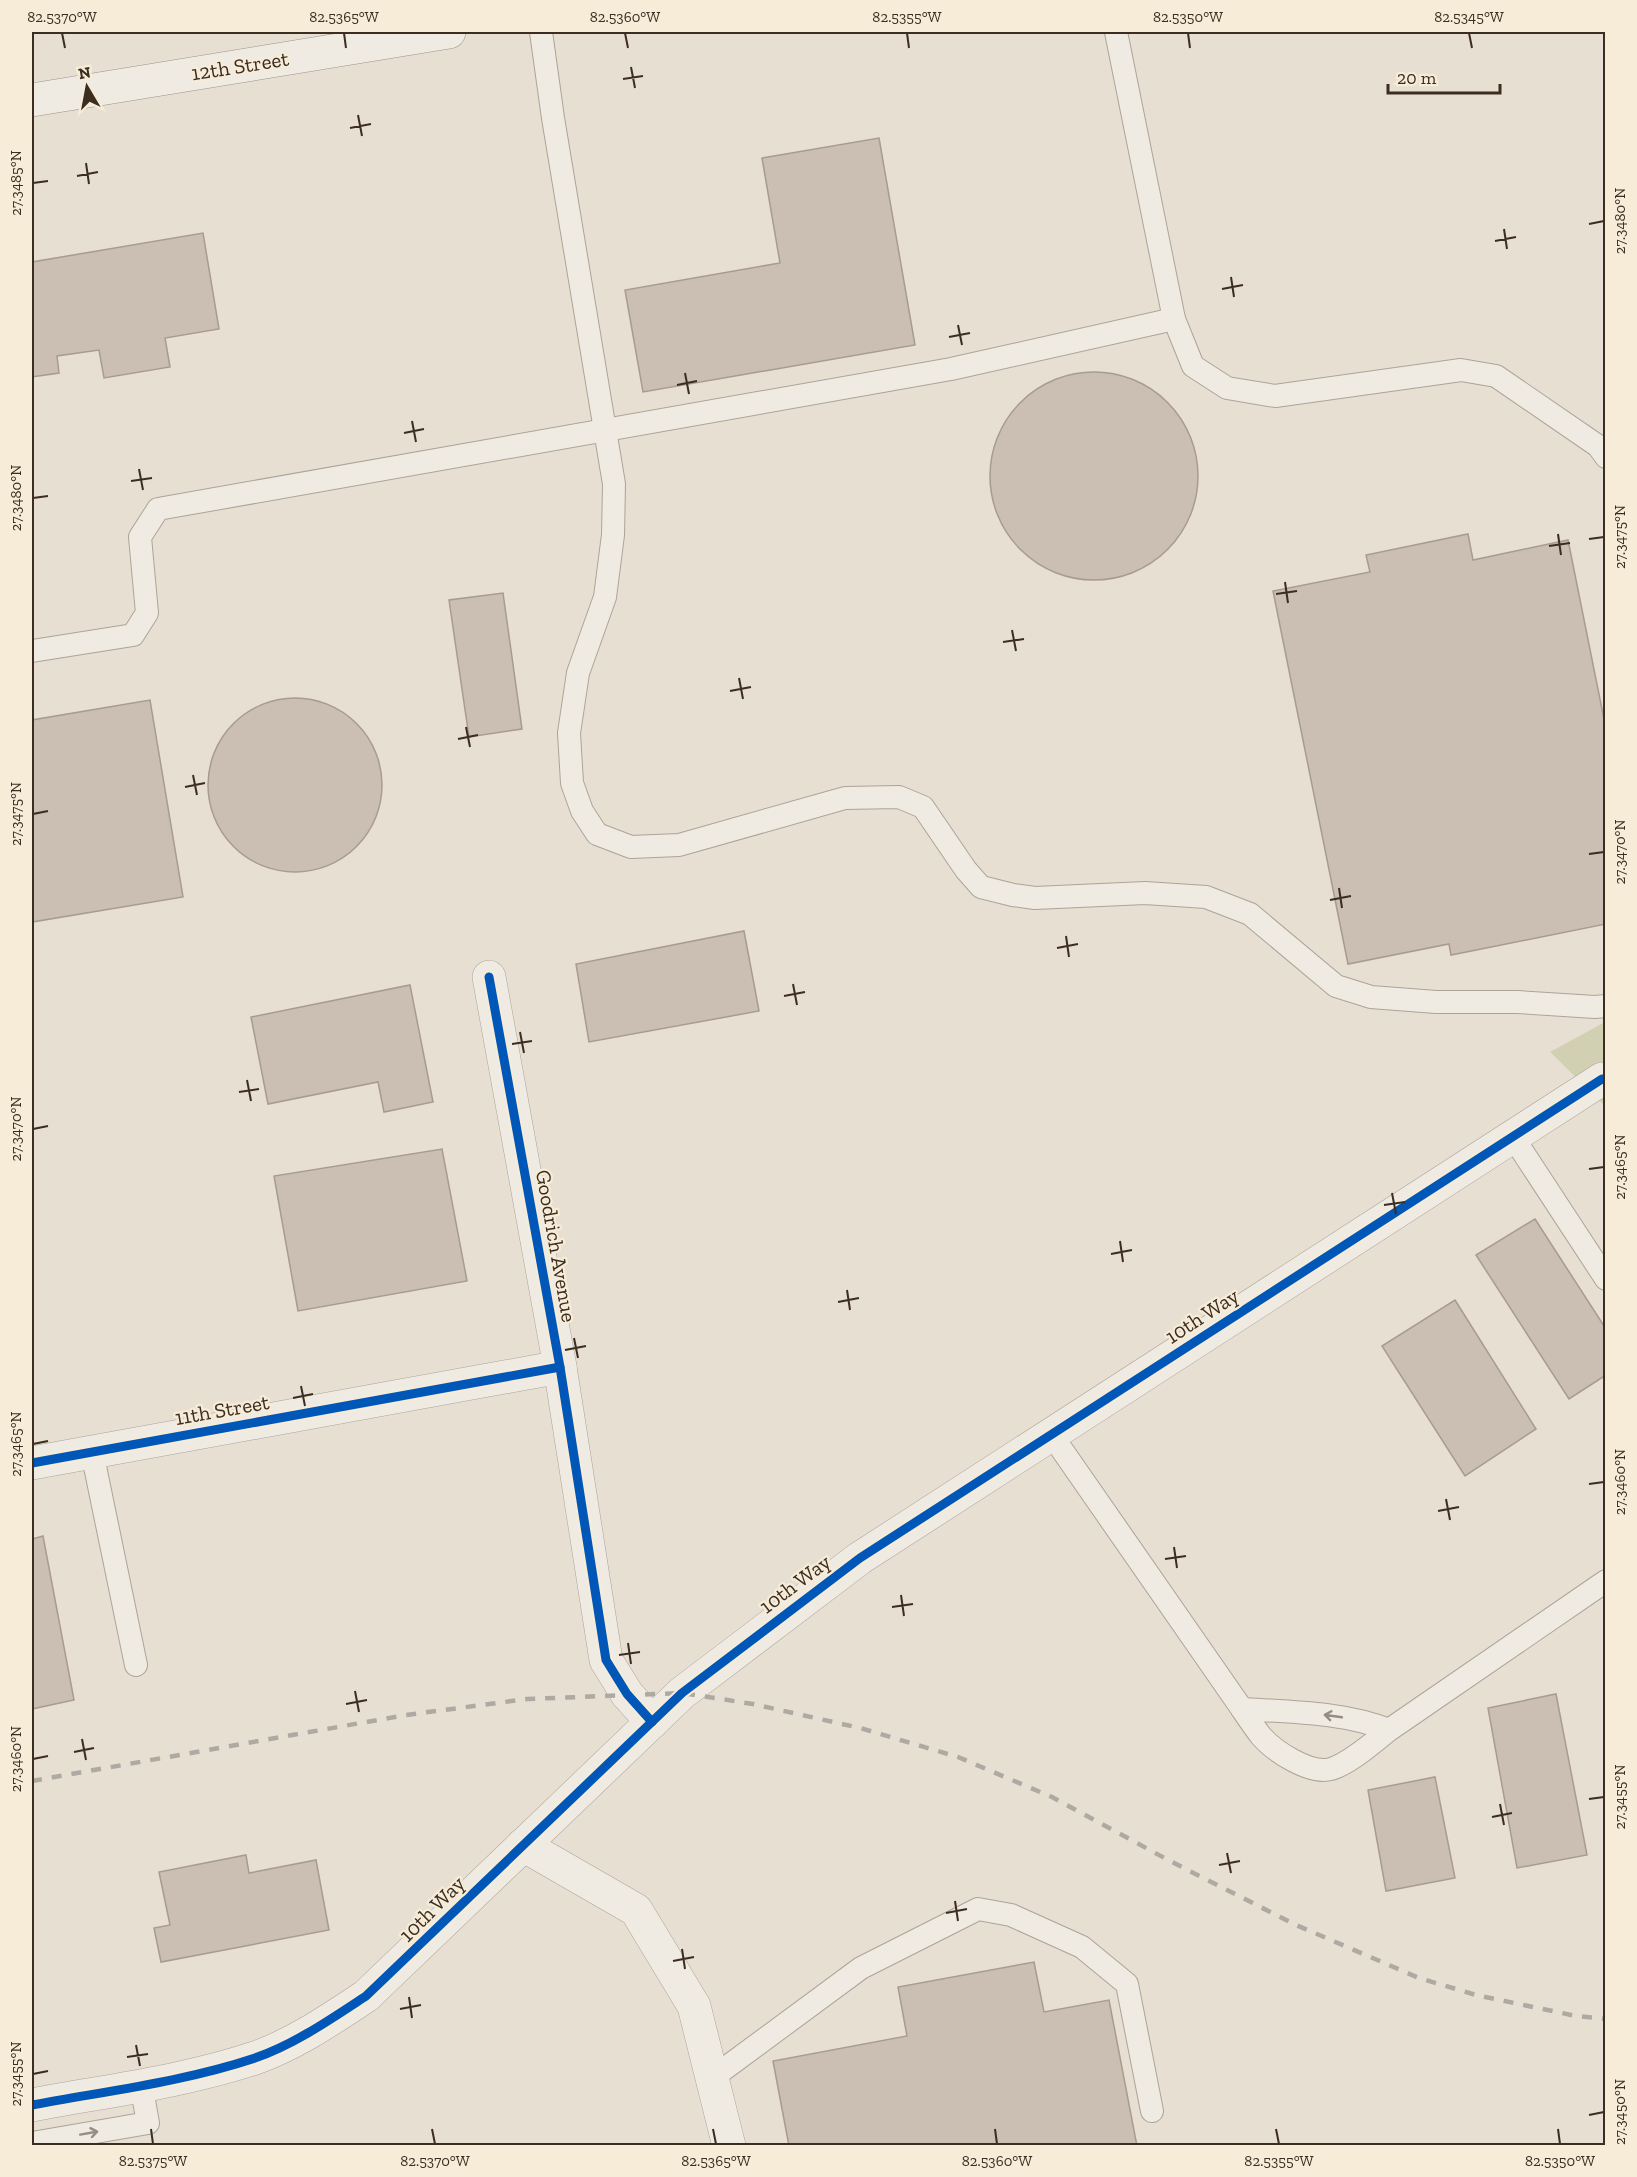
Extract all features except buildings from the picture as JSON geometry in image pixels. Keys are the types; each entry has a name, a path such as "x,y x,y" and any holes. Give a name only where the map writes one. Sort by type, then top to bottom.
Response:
{"street":[{"name":"12th Street","path":"32,100 331,41 449,32"},
{"name":"Goodrich Avenue","path":"489,977 560,1366 606,1660 627,1694 652,1722"},
{"name":"10th Way","path":"32,2104 201,2072 256,2057 310,2032 366,1996 682,1694 860,1558 1602,1079"},
{"name":"11th Street","path":"32,1463 560,1366"},
{"path":"523,1845 636,1910 694,2006 729,2145"}],"lane":[{"path":"541,32 553,118 614,484 612,545 605,597 578,673 569,733 572,783 582,811 597,834 631,847 679,844 845,798 899,797 923,807 966,870 981,887 1035,898 1145,893 1206,897 1250,914 1336,986 1371,997 1436,1002 1517,1002 1605,1006"},
{"path":"1116,32 1174,319 1193,366 1227,388 1275,396 1461,370 1496,376 1598,446 1605,457"},
{"path":"32,651 133,635 147,613 140,537 158,508 951,369 1174,319"},
{"path":"1512,1137 1605,1279"},
{"path":"1051,1434 1262,1737 1277,1751 1307,1767 1330,1770 1361,1753 1389,1730 1605,1581"},
{"path":"92,1452 136,1665"},
{"path":"1242,1709 1365,1720 1389,1730"},
{"path":"712,2078 861,1968 978,1909 1011,1915 1082,1947 1127,1984 1152,2111"},
{"path":"32,2143 148,2123 141,2084"}],"shaded area":[{"path":"1605,1022 1605,1106 1550,1052"}],"railway":[{"path":"32,1781 406,1715 527,1699 682,1693 753,1704 860,1728 958,1757 1052,1797 1170,1861 1296,1925 1419,1978 1476,1995 1576,2016 1606,2019"}],"cycle path":[{"path":"489,977 560,1367 606,1660 627,1694 652,1722"},
{"path":"32,2105 172,2080 255,2058 284,2046 340,2013 366,1996 682,1693 860,1558 1602,1079"},
{"path":"32,1463 560,1367"}]}
